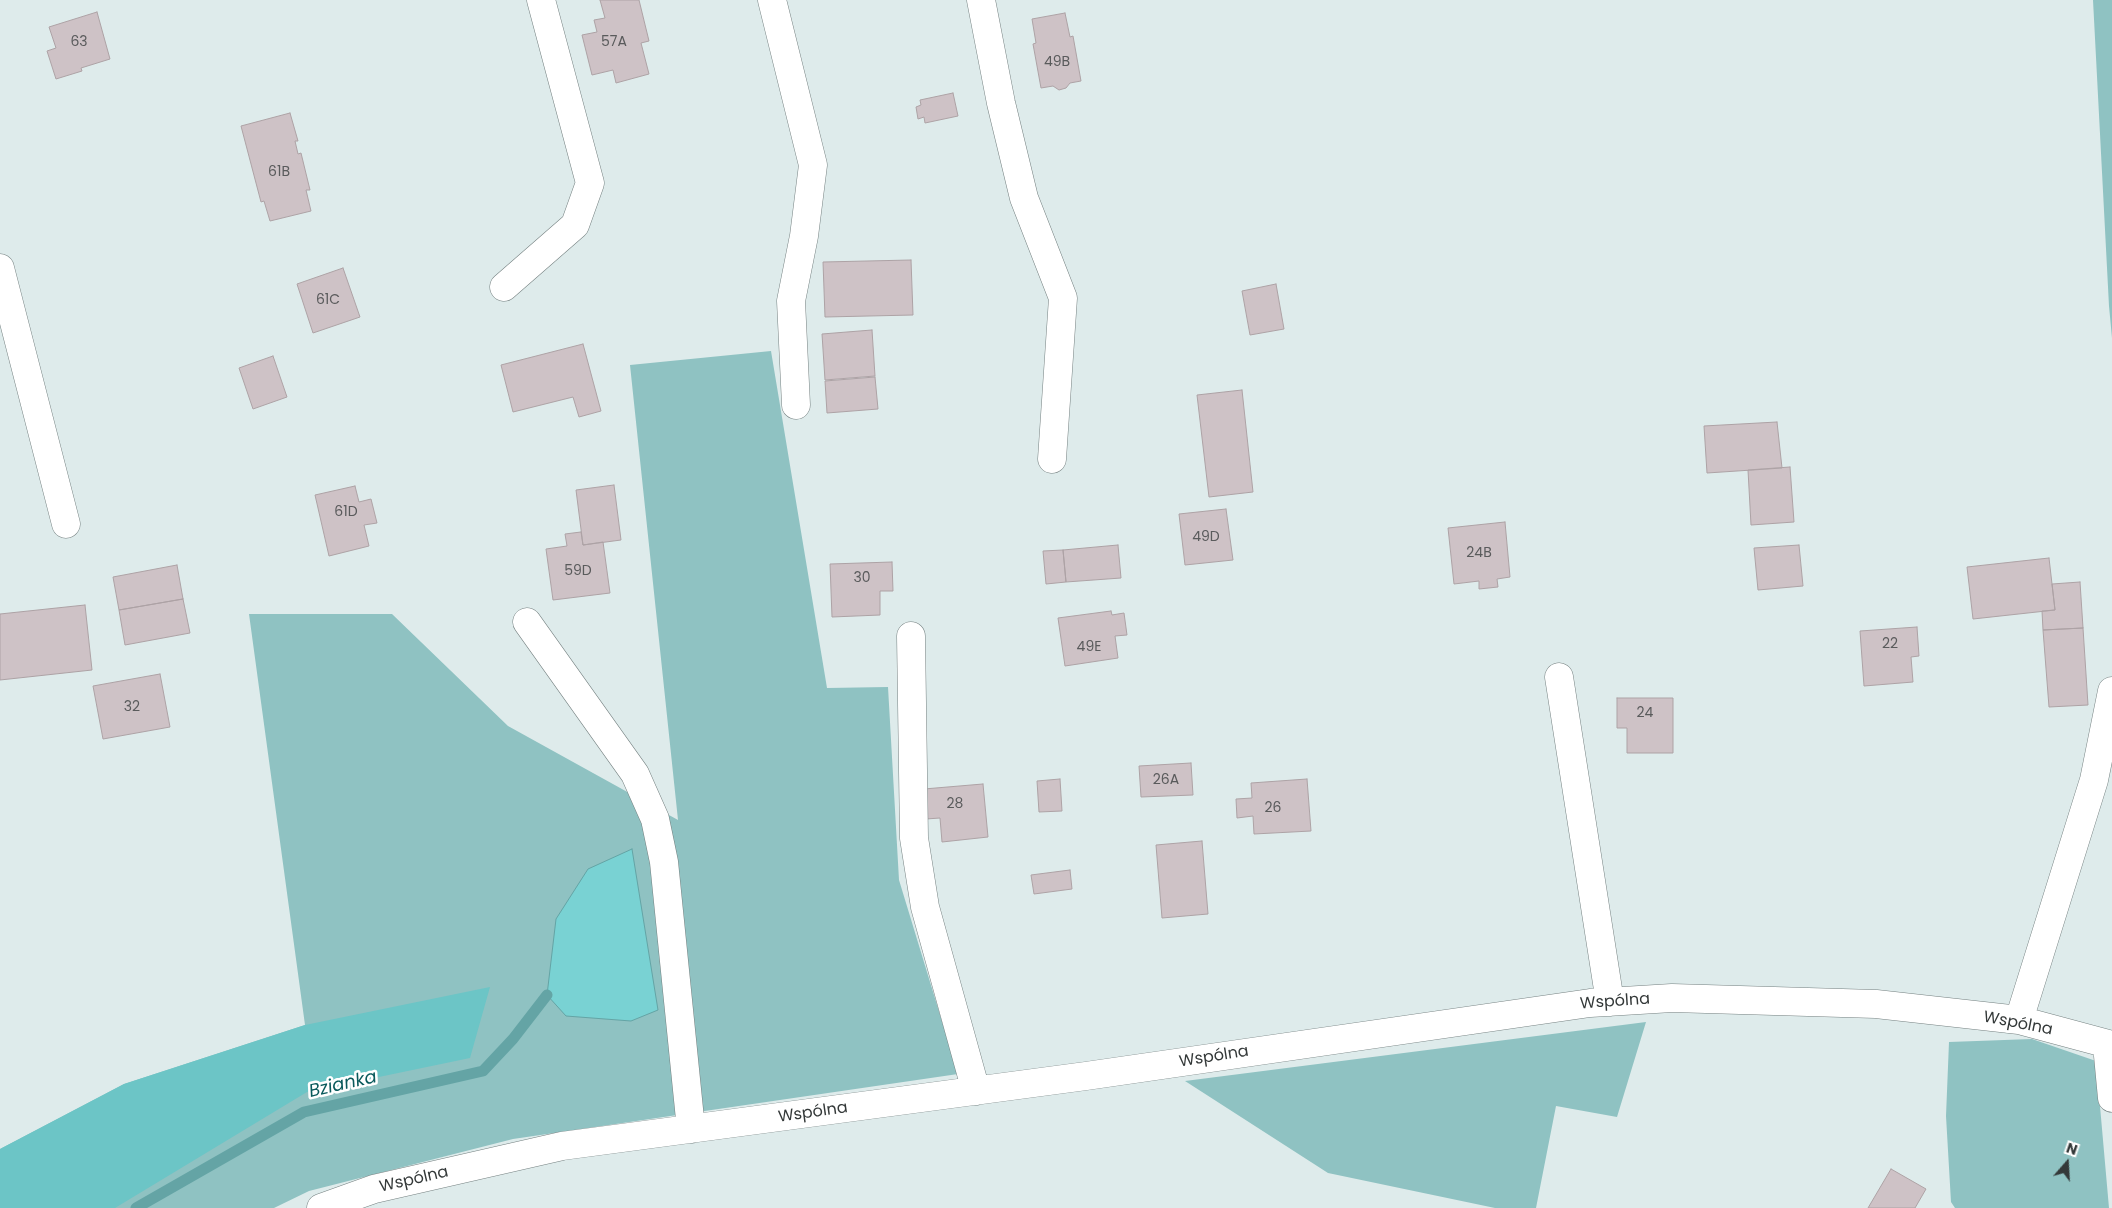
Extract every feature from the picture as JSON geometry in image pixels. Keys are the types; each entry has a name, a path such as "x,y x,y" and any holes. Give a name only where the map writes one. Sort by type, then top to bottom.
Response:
{"street":[{"path":"504,287 575,225 590,183 541,0"},
{"path":"772,0 813,165 804,236 791,301 796,405"},
{"path":"981,0 1001,103 1024,198 1063,298 1052,459"},
{"path":"0,268 66,524"},
{"path":"527,622 635,774 655,819 664,862 691,1129"},
{"path":"911,636 914,838 926,907 976,1091"},
{"path":"1559,677 1610,1002"},
{"path":"2019,1020 2094,780 2112,691"},
{"name":"Wspólna","path":"321,1208 374,1189 562,1146 976,1091 1418,1027 1610,1002 1672,998 1876,1004 2019,1020 2109,1045"},
{"path":"2109,1045 2112,1098"}],"shaded area":[{"path":"2093,0 2112,0 2112,338 2109,306"},
{"path":"771,351 827,688 888,687 899,880 958,1074 513,1139 309,1191 274,1208 0,1208 0,1149 124,1084 305,1025 249,614 392,614 508,726 678,820 630,365"},
{"path":"632,849 658,1010 631,1021 566,1016 547,995 556,919 588,869"},
{"path":"490,987 470,1058 307,1092 115,1208 0,1208 0,1149 124,1084 305,1025"},
{"path":"1646,1022 1617,1117 1556,1106 1536,1208 1495,1208 1328,1173 1185,1081"},
{"path":"2032,1039 2096,1061 2109,1208 1955,1208 1951,1202 1946,1116 1949,1042"}],"building":[{"path":"600,0 639,0 649,41 641,43 649,74 616,83 613,70 592,75 582,35 597,32 594,20 605,18"},
{"path":"97,12 110,59 81,68 82,71 56,79 47,51 56,48 49,27"},
{"path":"1065,13 1070,37 1073,36 1081,81 1070,83 1066,88 1059,90 1053,86 1041,88 1033,44 1036,43 1032,19"},
{"path":"953,93 958,116 925,123 924,117 918,119 916,107 921,105 920,100"},
{"path":"290,113 298,141 295,141 298,154 301,153 310,190 306,190 311,211 270,221 264,201 261,202 241,126"},
{"path":"911,260 913,315 825,317 823,262"},
{"path":"343,268 360,317 313,333 297,284"},
{"path":"1276,284 1284,329 1250,335 1242,291"},
{"path":"872,330 875,376 825,380 822,334"},
{"path":"583,344 601,411 579,417 573,397 513,412 501,365"},
{"path":"273,356 287,397 253,409 239,368"},
{"path":"875,377 878,409 827,413 825,381"},
{"path":"1242,390 1253,492 1209,497 1197,395"},
{"path":"1777,422 1782,468 1707,473 1704,426"},
{"path":"1790,467 1794,522 1751,525 1748,470"},
{"path":"614,485 621,540 583,545 576,490"},
{"path":"355,486 359,502 371,499 377,523 364,525 369,546 329,556 315,495"},
{"path":"1226,509 1233,560 1185,565 1179,514"},
{"path":"1505,522 1510,577 1497,579 1498,587 1479,589 1479,581 1454,584 1448,528"},
{"path":"581,532 583,545 603,542 610,593 553,600 546,549 567,546 565,534"},
{"path":"1118,545 1121,578 1066,582 1063,550"},
{"path":"1799,545 1803,586 1758,590 1754,548"},
{"path":"1063,550 1066,582 1046,584 1043,551"},
{"path":"2049,558 2055,610 1973,619 1967,567"},
{"path":"892,562 893,591 880,591 880,615 832,617 830,564"},
{"path":"177,565 183,599 119,610 113,577"},
{"path":"2080,582 2083,628 2043,630 2042,611 2055,610 2052,584"},
{"path":"183,599 190,633 125,645 119,610"},
{"path":"85,605 92,670 0,680 0,614"},
{"path":"1111,611 1112,615 1124,613 1127,635 1115,636 1118,658 1065,666 1058,618"},
{"path":"1917,627 1919,656 1911,657 1913,682 1864,686 1860,631"},
{"path":"2083,628 2088,705 2049,707 2043,630"},
{"path":"160,674 170,727 103,739 93,686"},
{"path":"1617,698 1673,698 1673,753 1627,753 1627,728 1617,728"},
{"path":"1191,763 1193,795 1141,797 1139,766"},
{"path":"1060,779 1062,811 1039,812 1037,781"},
{"path":"1307,779 1311,831 1254,834 1253,816 1237,818 1236,799 1252,798 1251,783"},
{"path":"983,784 988,837 942,842 940,818 926,819 924,789"},
{"path":"1202,841 1208,914 1162,918 1156,845"},
{"path":"1070,870 1072,889 1034,894 1031,875"},
{"path":"1891,1169 1926,1189 1915,1208 1868,1208"}],"waterway":[{"name":"Bzianka","path":"136,1208 304,1112 483,1071 513,1039 547,995"}]}
